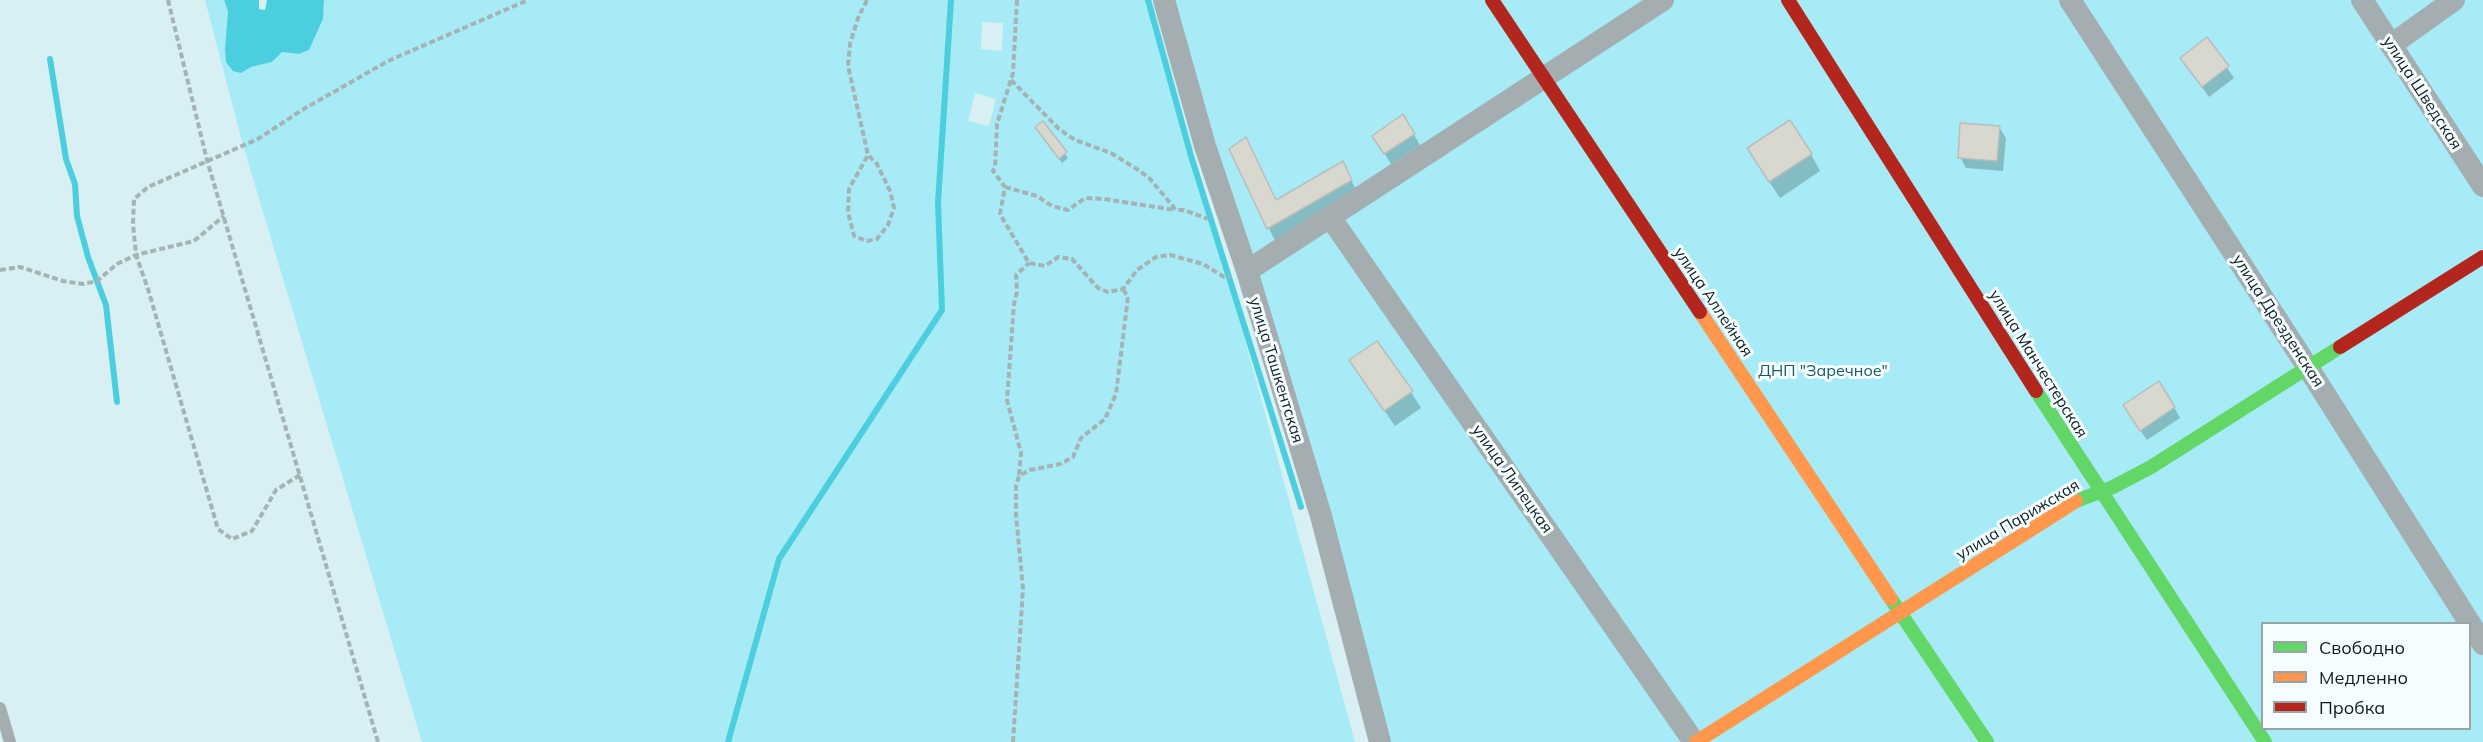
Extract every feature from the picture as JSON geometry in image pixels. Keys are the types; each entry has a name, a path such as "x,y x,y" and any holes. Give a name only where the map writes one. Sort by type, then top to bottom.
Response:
{"street":[{"name":"улица Ташкентская","path":"1164,0 1205,146 1321,516 1380,742"},
{"name":"улица Аллейная","path":"1491,0 1987,742"},
{"path":"1246,271 1663,0"},
{"name":"улица Манчестерская","path":"1788,0 2100,491 2265,742"},
{"name":"улица Дрезденская","path":"2070,0 2307,366 2469,622"},
{"name":"улица Шведская","path":"2362,0 2483,186"},
{"path":"2391,45 2454,0"},
{"name":"улица Липецкая","path":"1330,217 1695,742"},
{"name":"улица Парижская","path":"1695,742 2080,498 2113,487 2151,467 2307,366 2483,257"},
{"name":"улица Дрезденская","path":"2471,625 2483,644"}],"lane":[{"path":"0,708 10,742"}],"path":[{"path":"168,0 207,160 378,742"},
{"path":"300,475 276,490 252,531 232,539 218,529 136,255 133,225 134,199 147,187 258,139 302,110 388,61 528,0"},
{"path":"867,0 858,18 850,44 848,66 868,154 877,164 890,191 894,208 888,225 877,239 867,241 854,236 848,212 849,189 868,154"},
{"path":"1017,0 1011,80 997,124 993,171 1005,187 1037,196 1052,206 1068,210 1085,198 1104,199 1184,210 1206,219"},
{"path":"1011,80 1059,129 1075,140 1111,153 1140,171 1150,179 1176,210"},
{"path":"1005,187 1000,214 1029,262 1045,266 1058,257 1072,259 1098,288 1108,292 1123,289 1137,270 1156,257 1170,255 1203,264 1224,277"},
{"path":"0,270 20,267 63,281 83,284 100,280 117,264 136,255 194,241 224,216"},
{"path":"1013,742 1023,588 1016,515 1016,486 1021,453 1007,400 1014,304 1017,292 1016,275 1029,262"},
{"path":"1019,476 1047,465 1060,464 1073,457 1081,438 1106,419 1116,394 1128,297 1123,289"}],"green space":[{"path":"205,0 224,0 228,12 225,48 241,73 251,67 272,62 282,52 299,54 309,50 323,19 324,0 1152,0 1355,742 422,742 243,145","holes":["982,22 1003,23 1002,51 981,49","975,93 996,99 989,126 968,121"]},
{"name":"ДНП \"Заречное\"","path":"1164,0 2483,0 2483,742 1380,742"}],"shaded area":[{"path":"224,0 259,0 259,9 265,10 267,0 324,0 323,19 309,50 299,54 282,52 272,62 251,67 241,73 233,71 226,62 228,12"}],"building":[{"path":"2207,37 2229,66 2202,87 2180,58"},
{"path":"1403,114 1415,134 1384,154 1372,136"},
{"path":"1790,120 1812,154 1769,182 1747,148"},
{"path":"1043,121 1067,152 1059,159 1035,127"},
{"path":"1960,123 2000,126 1997,161 1958,158"},
{"path":"1246,137 1276,200 1343,161 1352,180 1267,229 1229,149"},
{"path":"1377,341 1413,391 1384,411 1349,360"},
{"path":"2159,381 2175,407 2140,431 2123,405"}],"waterway":[{"path":"728,742 779,559 942,310 938,203 951,0"},
{"path":"1148,0 1191,156 1301,507"},
{"path":"50,59 66,159 75,184 77,216 88,257 106,305 117,402"}],"traffic: fast":[{"path":"2076,501 2113,487 2151,467 2340,347"},
{"path":"2036,391 2265,742"},
{"path":"1891,599 1987,742"}],"traffic: slow":[{"path":"1700,312 1891,599"},
{"path":"1696,742 2076,501"}],"traffic: jam":[{"path":"1492,0 1700,312"},
{"path":"1788,0 2036,391"},
{"path":"2340,347 2483,257"}]}
